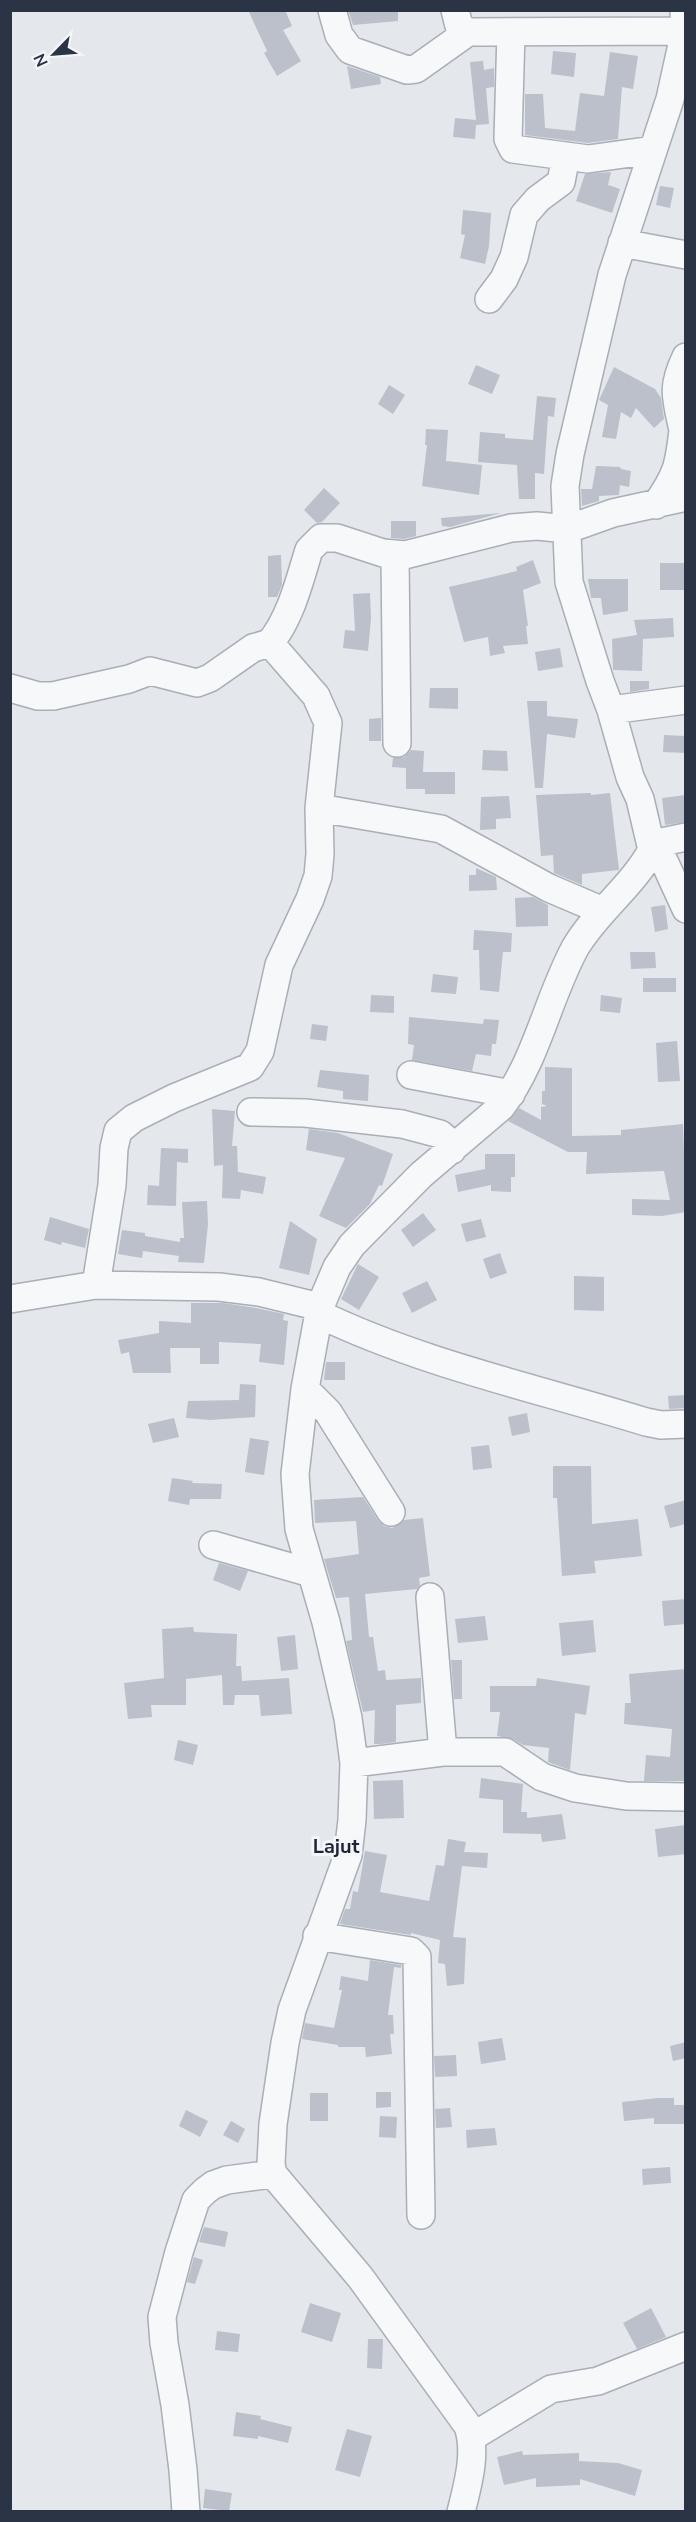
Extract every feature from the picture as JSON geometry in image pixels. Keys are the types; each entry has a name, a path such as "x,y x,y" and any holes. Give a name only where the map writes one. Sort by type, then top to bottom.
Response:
{"street":[{"path":"332,10 339,35 350,50 407,70 416,69 461,21 511,32 684,21 670,99 612,275 570,454 565,486 571,590 639,799 652,848 664,861 686,909"},
{"path":"511,32 509,144 513,148 588,159 653,150"},
{"path":"489,299 504,279 514,257 524,215 538,199 561,182 566,156"},
{"path":"622,243 686,255"},
{"path":"656,505 674,479 680,464 684,429 675,390 677,375 686,357"},
{"path":"10,688 38,696 53,696 129,679 150,671 197,683 210,678 253,648 270,643 278,633 291,606 309,550 321,537 337,538 395,556 511,528 537,526 568,529 613,513 686,497"},
{"path":"395,556 397,743"},
{"path":"96,1286 118,1131 134,1118 174,1098 250,1067 260,1051 279,965 310,899 318,876 321,854 319,808 328,723 316,696 270,643"},
{"path":"611,710 686,700"},
{"path":"319,808 441,828 528,874 549,888 603,911"},
{"path":"461,2511 469,2478 472,2437 461,2414 367,2286 273,2174 271,2164 273,2124 292,2010 348,1855 352,1820 354,1763 343,1695 326,1622 299,1529 295,1474 305,1389 320,1311 337,1267 352,1245 421,1175 501,1107 511,1094 530,1057 574,950 586,930 633,877 652,848 686,837"},
{"path":"411,1075 511,1094"},
{"path":"251,1112 305,1113 402,1124 440,1134 447,1140 452,1150"},
{"path":"10,1299 96,1286 219,1287 259,1292 320,1311 406,1351 506,1382 646,1422 661,1425 686,1424"},
{"path":"305,1389 328,1412 391,1512"},
{"path":"213,1545 311,1573"},
{"path":"430,1597 443,1752"},
{"path":"354,1763 443,1752 505,1752 542,1777 575,1788 626,1796 686,1797"},
{"path":"318,1936 411,1951 417,1957 421,2215"},
{"path":"186,2511 175,2404 164,2343 162,2317 179,2252 196,2200 213,2185 227,2180 273,2174"},
{"path":"472,2437 551,2389 598,2381 686,2346"}],"building":[{"path":"248,10 285,10 292,26 283,30 301,61 277,76 264,53 267,51"},
{"path":"348,10 398,10 398,21 353,25"},
{"path":"553,51 576,53 574,77 551,74"},
{"path":"610,52 638,56 633,89 622,87 618,139 588,143 525,135 525,94 543,94 545,128 575,131 580,93 604,96"},
{"path":"483,61 484,70 494,68 494,87 486,88 489,124 476,125 475,139 453,137 455,118 476,120 470,62"},
{"path":"347,66 380,77 381,84 351,89"},
{"path":"611,172 608,185 620,189 612,213 576,201 585,174"},
{"path":"660,186 674,188 670,208 656,205"},
{"path":"463,210 491,213 489,246 485,264 460,258 465,235 461,234"},
{"path":"476,365 500,375 492,394 468,384"},
{"path":"614,367 655,389 661,398 664,419 654,428 636,408 631,418 621,412 616,439 602,437 608,405 599,400"},
{"path":"389,385 405,395 393,414 378,404"},
{"path":"537,396 556,398 554,417 548,416 544,474 535,473 535,499 519,499 517,465 478,462 480,432 505,434 505,438 533,440"},
{"path":"426,429 448,430 446,461 482,465 479,495 422,486 427,445 425,445"},
{"path":"596,466 620,467 631,471 629,487 620,485 619,495 599,496 599,501 582,506 581,489 592,489"},
{"path":"324,488 340,503 322,522 317,523 304,510"},
{"path":"501,513 450,527 442,526 441,518"},
{"path":"391,521 416,521 416,536 404,539 391,538"},
{"path":"281,555 282,585 277,597 268,597 268,556"},
{"path":"533,560 541,583 523,590 528,644 503,646 505,653 490,656 488,637 464,642 449,587 517,571 516,567"},
{"path":"660,563 686,563 686,590 660,590"},
{"path":"588,579 628,579 628,611 603,615 601,598 591,598"},
{"path":"370,593 371,618 368,651 343,648 345,630 355,631 353,594"},
{"path":"673,618 674,637 643,639 642,671 613,670 612,639 637,635 634,620"},
{"path":"560,648 563,667 538,671 535,652"},
{"path":"630,681 649,681 649,689 630,692"},
{"path":"430,688 458,688 458,709 429,708"},
{"path":"527,701 547,701 547,716 578,719 575,738 547,734 543,788 535,788"},
{"path":"381,718 381,741 369,741 369,719"},
{"path":"664,735 686,736 686,753 663,752"},
{"path":"411,750 424,751 423,772 455,772 455,794 425,794 425,789 406,789 406,768 392,767 393,758 404,757"},
{"path":"483,750 507,751 508,771 482,770"},
{"path":"591,793 591,795 610,793 619,870 582,874 582,885 554,873 553,855 541,856 536,795"},
{"path":"686,795 686,822 665,825 662,798"},
{"path":"509,796 511,818 496,819 496,829 480,830 481,797"},
{"path":"476,868 496,877 497,890 469,891 469,875 476,875"},
{"path":"533,897 548,905 548,926 516,927 515,898"},
{"path":"665,905 668,929 655,932 651,907"},
{"path":"474,930 512,933 511,952 503,952 499,992 480,990 479,950 473,950"},
{"path":"630,952 655,952 656,968 631,969"},
{"path":"433,974 458,977 456,994 431,992"},
{"path":"643,978 676,978 676,992 643,992"},
{"path":"371,995 394,996 394,1013 370,1012"},
{"path":"601,995 622,998 620,1013 600,1011"},
{"path":"409,1017 483,1024 484,1019 499,1020 496,1044 492,1044 491,1056 476,1054 472,1071 412,1060 414,1045 408,1044"},
{"path":"312,1024 328,1026 326,1041 310,1039"},
{"path":"677,1041 680,1081 658,1082 656,1043"},
{"path":"545,1067 572,1068 572,1136 621,1135 621,1130 683,1124 686,1212 662,1216 632,1215 632,1199 670,1200 664,1171 586,1174 587,1152 568,1152 508,1121 519,1108 541,1120 541,1107 547,1106 542,1104 542,1091 545,1091"},
{"path":"320,1070 369,1075 368,1101 343,1099 343,1091 317,1087"},
{"path":"212,1109 235,1111 232,1146 237,1146 238,1172 266,1177 263,1194 241,1190 240,1199 222,1198 223,1165 214,1166"},
{"path":"309,1129 338,1133 393,1154 382,1186 379,1185 370,1204 346,1228 319,1216 345,1158 306,1150"},
{"path":"161,1148 188,1149 188,1163 177,1162 176,1206 147,1205 148,1185 159,1186"},
{"path":"485,1154 515,1154 515,1177 511,1177 511,1192 491,1191 491,1185 458,1192 455,1175 485,1169"},
{"path":"207,1201 208,1224 204,1263 178,1262 179,1256 143,1251 142,1258 118,1254 122,1230 180,1242 180,1238 184,1238 182,1202"},
{"path":"423,1213 436,1230 413,1247 401,1230"},
{"path":"50,1217 89,1229 85,1248 44,1240"},
{"path":"481,1219 486,1237 466,1242 461,1224"},
{"path":"290,1221 317,1239 309,1275 279,1268"},
{"path":"500,1253 507,1273 490,1279 483,1259"},
{"path":"358,1264 379,1277 359,1310 341,1299"},
{"path":"574,1276 604,1277 604,1311 574,1310"},
{"path":"427,1281 437,1300 412,1313 402,1293"},
{"path":"191,1303 223,1303 284,1314 283,1320 288,1321 284,1365 259,1362 261,1344 219,1342 219,1364 200,1364 200,1348 170,1348 171,1373 133,1373 129,1352 121,1354 118,1340 159,1333 159,1321 191,1323"},
{"path":"326,1362 345,1362 345,1380 324,1380"},
{"path":"240,1384 256,1385 255,1417 210,1420 186,1418 188,1401 239,1400"},
{"path":"686,1395 686,1408 669,1409 668,1396"},
{"path":"527,1413 530,1432 512,1436 508,1417"},
{"path":"174,1418 179,1437 153,1443 148,1424"},
{"path":"250,1438 269,1441 264,1475 245,1472"},
{"path":"489,1445 492,1468 473,1470 471,1447"},
{"path":"553,1466 591,1466 592,1524 638,1519 642,1556 594,1561 596,1573 562,1576 557,1498 553,1498"},
{"path":"172,1478 193,1481 192,1483 222,1484 221,1499 190,1499 189,1505 168,1501"},
{"path":"363,1497 384,1526 392,1528 404,1520 423,1518 430,1576 419,1578 420,1586 417,1589 365,1594 369,1637 373,1637 378,1671 385,1670 386,1680 421,1678 421,1703 396,1705 396,1742 381,1744 374,1744 375,1710 363,1712 346,1641 352,1640 349,1597 336,1598 324,1559 359,1554 356,1521 315,1523 314,1500"},
{"path":"686,1500 686,1524 670,1528 664,1506"},
{"path":"219,1563 248,1571 240,1591 213,1580"},
{"path":"686,1599 686,1624 664,1626 662,1601"},
{"path":"485,1616 488,1640 458,1643 455,1619"},
{"path":"593,1620 596,1652 562,1656 559,1623"},
{"path":"193,1627 194,1632 237,1634 236,1666 241,1666 242,1681 289,1678 292,1714 261,1716 259,1695 235,1695 234,1705 223,1705 222,1675 186,1679 186,1705 151,1705 152,1717 128,1719 124,1683 164,1678 162,1629"},
{"path":"295,1635 298,1669 281,1671 277,1637"},
{"path":"451,1660 462,1660 462,1699 454,1699"},
{"path":"686,1669 686,1781 644,1781 646,1755 670,1757 672,1729 624,1724 625,1703 631,1703 629,1674"},
{"path":"537,1678 590,1686 586,1715 575,1713 570,1770 548,1762 549,1748 523,1745 513,1739 497,1736 500,1712 490,1712 490,1686 536,1686"},
{"path":"178,1740 198,1745 193,1765 174,1760"},
{"path":"481,1778 523,1784 521,1812 527,1812 527,1818 562,1814 566,1839 542,1842 541,1834 503,1833 503,1800 479,1798"},
{"path":"403,1780 404,1818 374,1819 373,1781"},
{"path":"686,1825 686,1854 658,1857 655,1829"},
{"path":"448,1839 466,1842 464,1852 488,1853 487,1868 462,1866 453,1937 466,1938 464,1984 447,1986 445,1964 438,1963 440,1940 411,1933 411,1935 340,1924 345,1909 350,1909 353,1891 358,1892 365,1851 387,1855 380,1892 429,1901 436,1865 444,1866"},
{"path":"370,1960 401,1965 401,1968 394,1967 388,2015 393,2015 394,2034 390,2034 392,2054 366,2057 365,2047 338,2047 338,2045 302,2039 305,2023 334,2028 342,1990 339,1990 341,1976 368,1981"},
{"path":"502,2038 506,2060 481,2064 478,2042"},
{"path":"686,2042 686,2058 673,2061 670,2046"},
{"path":"456,2055 457,2076 435,2077 434,2056"},
{"path":"376,2092 391,2092 391,2107 376,2108"},
{"path":"310,2093 328,2093 328,2121 310,2121"},
{"path":"674,2098 674,2105 686,2105 686,2124 654,2124 654,2118 624,2121 622,2102"},
{"path":"450,2108 452,2127 436,2128 435,2109"},
{"path":"186,2110 208,2121 200,2137 179,2126"},
{"path":"380,2116 397,2117 396,2138 379,2137"},
{"path":"231,2121 245,2129 238,2143 223,2135"},
{"path":"495,2128 497,2145 467,2148 466,2130"},
{"path":"670,2167 671,2183 643,2185 642,2169"},
{"path":"204,2227 228,2232 225,2247 199,2242"},
{"path":"194,2257 203,2260 195,2284 187,2282"},
{"path":"310,2303 341,2313 332,2342 301,2332"},
{"path":"651,2308 666,2337 637,2349 623,2323"},
{"path":"217,2331 240,2334 238,2352 215,2350"},
{"path":"368,2339 383,2339 382,2369 367,2368"},
{"path":"236,2412 261,2416 260,2419 292,2427 288,2443 258,2436 258,2439 233,2436"},
{"path":"347,2429 372,2436 360,2477 335,2470"},
{"path":"522,2451 523,2455 579,2453 579,2461 618,2463 642,2470 635,2496 580,2479 580,2485 536,2487 536,2478 504,2485 497,2457"},
{"path":"205,2489 232,2493 229,2511 203,2508"}],"district":[{"name":"Lajut","path":"336,1846"}]}
